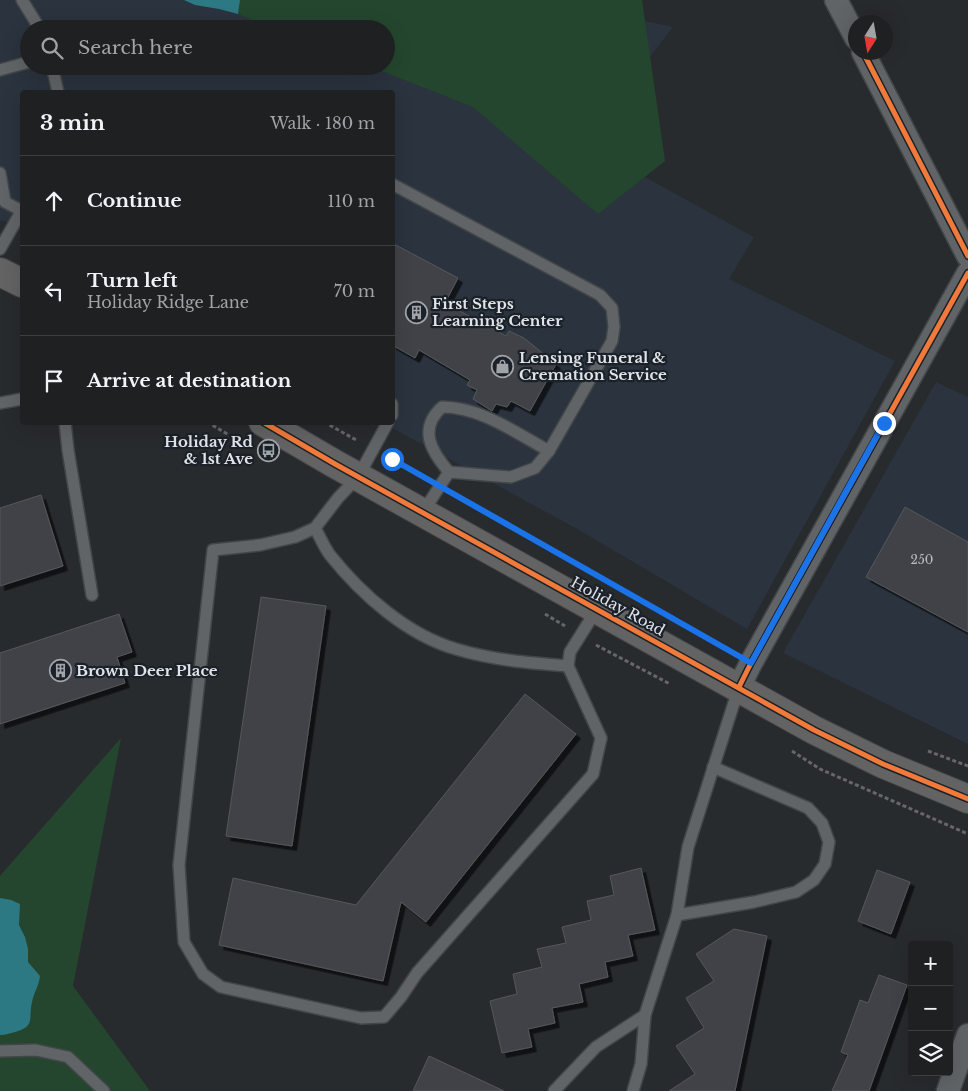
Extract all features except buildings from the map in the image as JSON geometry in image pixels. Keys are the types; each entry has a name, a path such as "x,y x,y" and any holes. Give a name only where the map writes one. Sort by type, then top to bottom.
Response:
{"street":[{"path":"836,0 848,23"},
{"path":"867,60 968,256"},
{"path":"0,272 20,282"},
{"path":"739,688 755,655 968,273"},
{"name":"Holiday Road","path":"268,425 358,477 814,730 883,764 968,799"},
{"path":"948,1091 968,1035"}],"lane":[{"path":"22,0 34,20"},
{"path":"0,70 20,64"},
{"path":"54,75 58,90"},
{"path":"1,180 5,202 20,210"},
{"path":"395,186 600,295 612,308 614,327 612,342 549,451 535,468 511,477 449,472 435,456 430,441 429,424 434,414 442,407 456,407 490,418 549,451"},
{"path":"0,249 20,214"},
{"path":"0,403 20,399"},
{"path":"65,425 92,595"},
{"path":"386,425 358,477 338,498 315,528 295,537 260,545 213,550 179,864 184,942 203,974 221,987 361,1018 384,1017 402,997 417,973 593,774 601,738 568,666 570,652 597,608"},
{"path":"423,512 449,472"},
{"path":"315,528 329,554 364,592 409,629 455,649 513,662 568,666"},
{"path":"633,1091 641,1064 645,1015 676,915 688,847 739,688"},
{"path":"676,915 754,902 796,892 814,880 826,864 829,842 822,823 808,808 713,766"},
{"path":"554,1091 596,1047 645,1015"},
{"path":"0,1051 36,1050 68,1057 104,1091"}],"path":[{"path":"329,425 628,593"},
{"path":"922,749 968,766"}],"shaded area":[{"path":"0,0 547,0 673,27 583,143 754,237 729,279 895,361 747,629 579,530 387,425 395,425 395,90 20,90 20,225 0,220"},
{"path":"936,382 968,397 968,744 783,653"}],"green space":[{"path":"240,0 642,0 665,161 598,214 473,107 392,75 395,75 395,20 252,20 238,14"},
{"path":"121,738 73,986 150,1091 0,1091 0,876"}],"water":[{"path":"184,0 240,0 238,14 195,5"},
{"path":"0,898 20,904 19,925 28,949 28,962 40,976 32,1002 29,1024 22,1030 0,1035"}],"cycle path":[{"path":"867,60 968,256"},
{"path":"739,687 968,273"},
{"path":"268,425 814,730 883,764 968,799"}],"place":[{"name":"First Steps Learning Center","path":"416,312"},
{"name":"Lensing Funeral & Cremation Service","path":"503,366"},
{"name":"Holiday Rd & 1st Ave","path":"269,450"},
{"name":"Brown Deer Place","path":"60,670"}],"route":[{"path":"392,459 751,663 884,423"}]}
